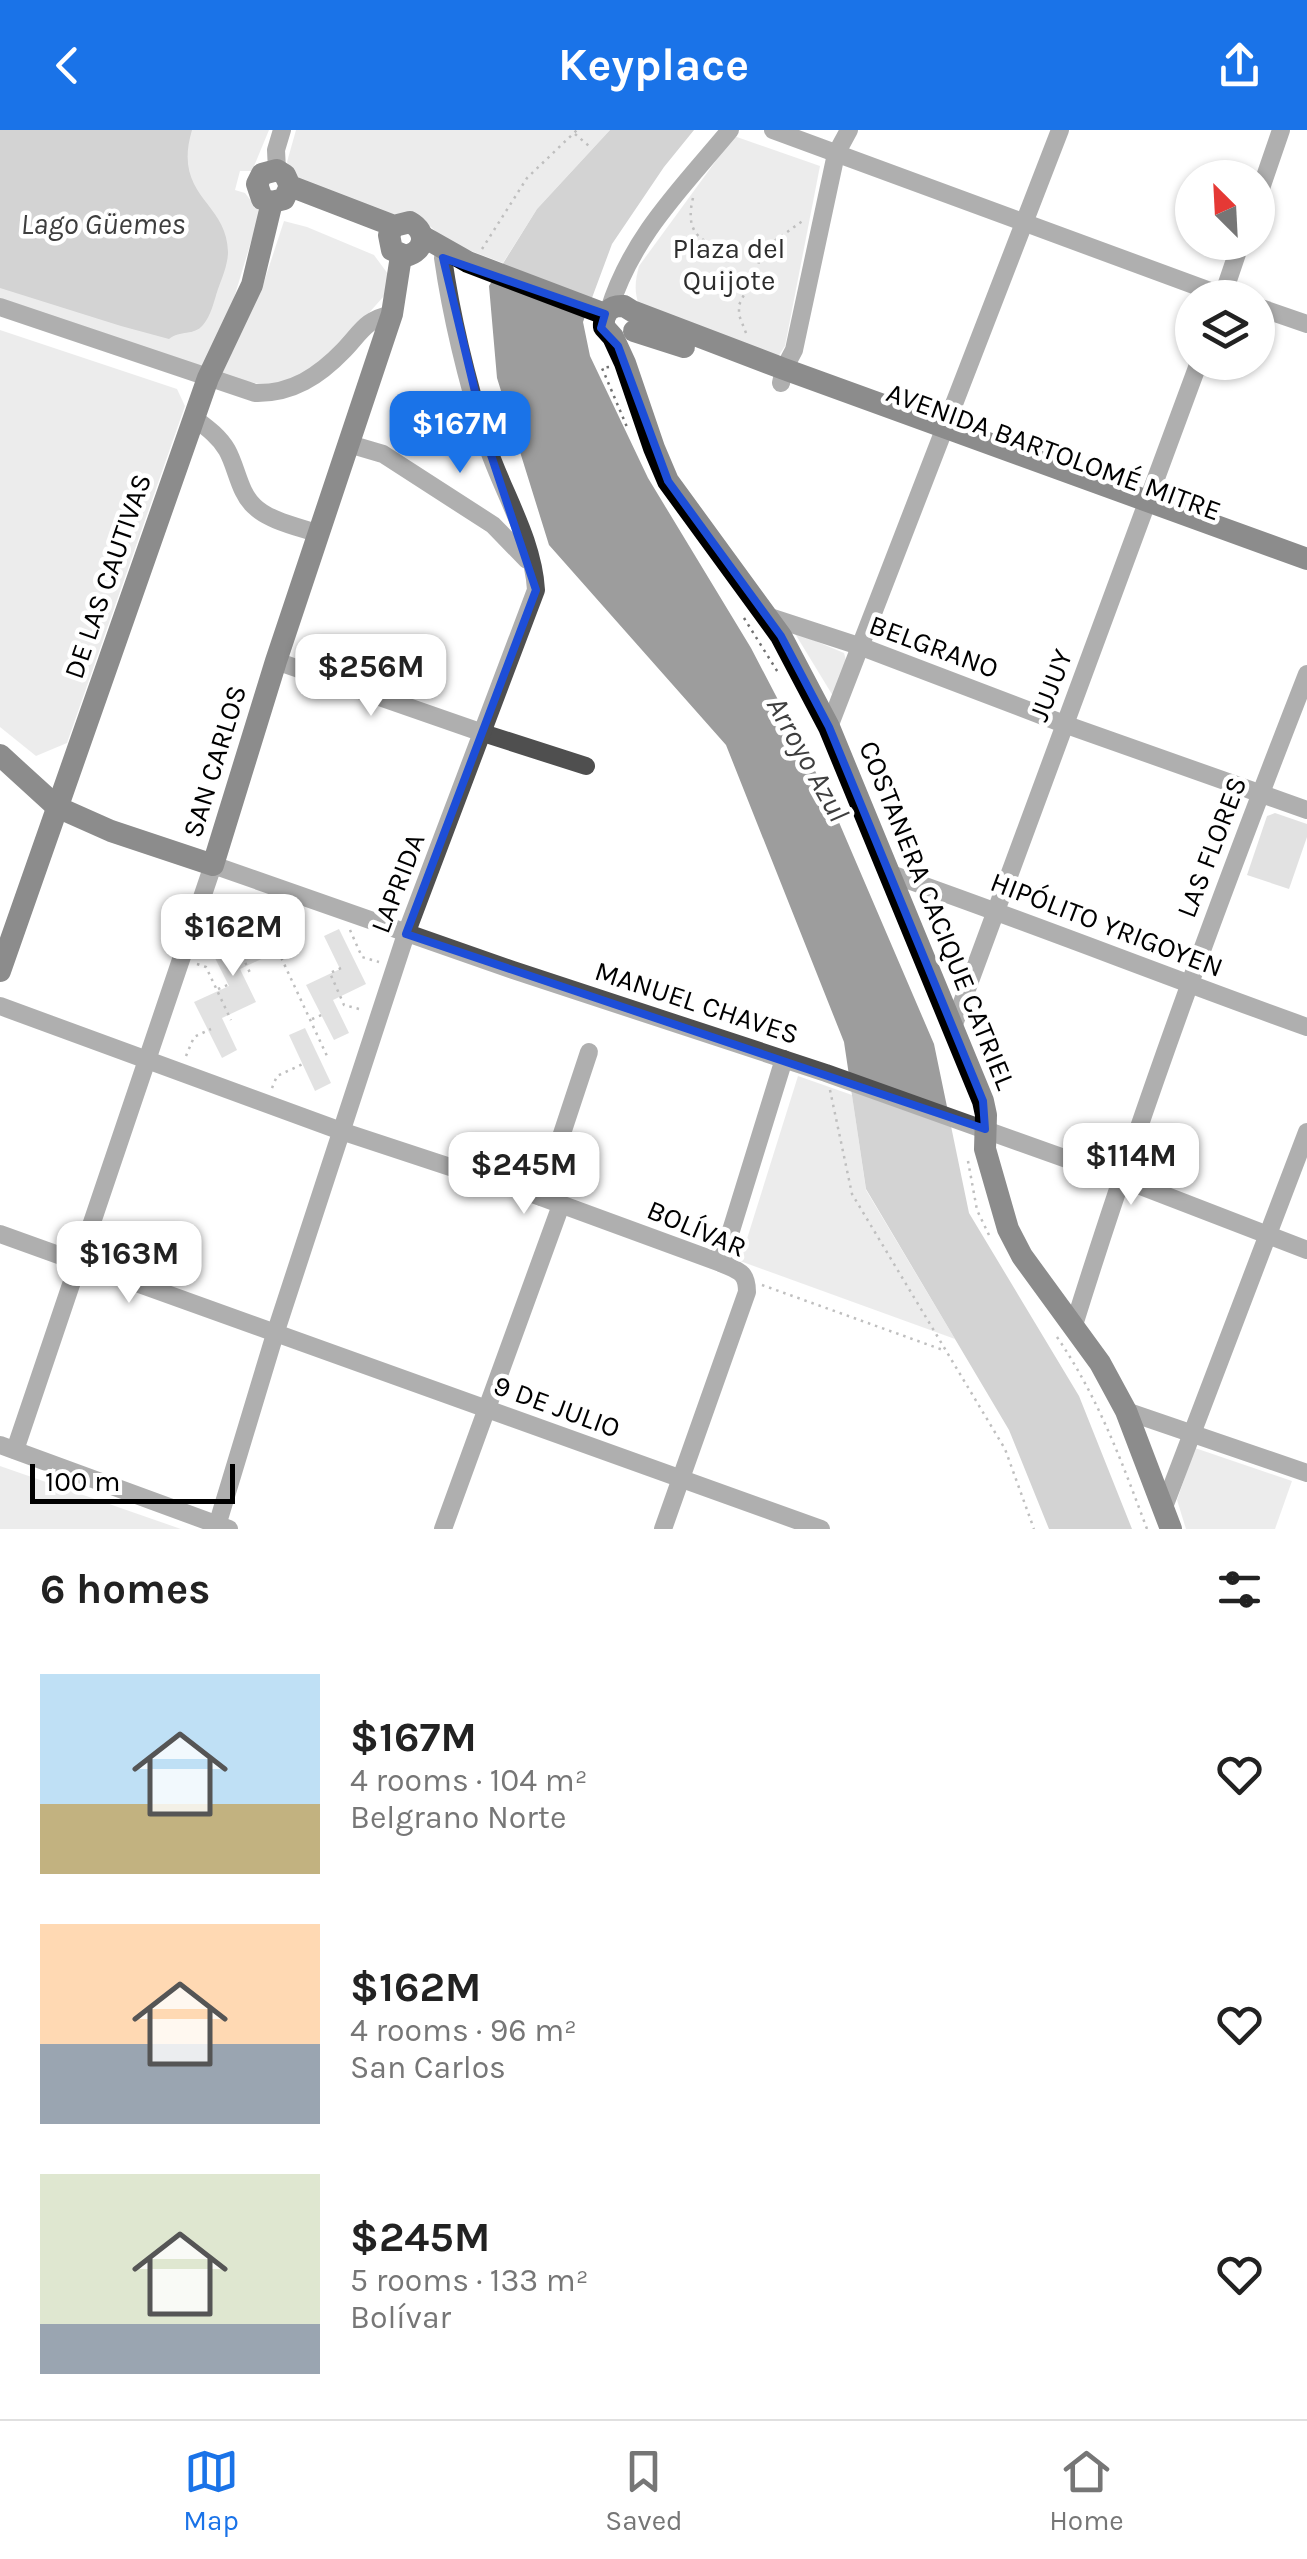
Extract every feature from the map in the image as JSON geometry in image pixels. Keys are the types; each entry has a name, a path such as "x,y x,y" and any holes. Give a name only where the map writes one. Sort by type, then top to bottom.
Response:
{"main road":[{"path":"252,183 272,170 280,189 443,258 468,262"},
{"name":"DE LAS CAUTIVAS","path":"0,970 208,378 252,285 280,189"},
{"path":"404,242 468,262"},
{"name":"SAN CARLOS","path":"213,865 276,661 392,314 404,242"},
{"name":"AVENIDA BARTOLOMÉ MITRE","path":"468,262 1146,508 1307,559"},
{"name":"COSTANERA CACIQUE CATRIEL","path":"616,317 625,363 668,481 781,636 829,727 983,1101 978,1126 1008,1229 1065,1330 1100,1363 1126,1411 1167,1518"},
{"name":"AVENIDA BARTOLOMÉ MITRE","path":"1146,508 1307,575"},
{"path":"0,755 57,807 111,831 213,865"}],"street":[{"path":"280,189 276,150 282,130"},
{"name":"COSTANERA CACIQUE CATRIEL","path":"616,317 634,250 730,130"},
{"path":"773,130 1179,280"},
{"path":"782,376 794,350 836,154 849,130"},
{"path":"829,727 1060,130"},
{"path":"1271,160 1281,130"},
{"name":"LAPRIDA","path":"221,1528 274,1334 379,1014 536,590 534,568 488,446 450,308 443,258"},
{"path":"0,307 208,378 255,392 275,393 320,374 371,320 392,314"},
{"path":"1275,313 1307,324"},
{"name":"JUJUY","path":"953,1028 1192,380"},
{"path":"194,418 227,449 253,505 318,534"},
{"path":"349,444 382,454 492,525 534,568"},
{"name":"BELGRANO","path":"767,616 1307,810"},
{"path":"276,661 586,766"},
{"name":"LAS FLORES","path":"1065,1330 1188,985 1307,674"},
{"name":"MANUEL CHAVES","path":"213,865 978,1126 1307,1250"},
{"name":"SAN CARLOS","path":"7,1448 78,1262 213,865"},
{"name":"HIPÓLITO YRIGOYEN","path":"888,873 1307,1026"},
{"name":"BOLÍVAR","path":"0,1006 341,1131 560,1204 721,1263 747,1279"},
{"path":"541,1198 588,1052"},
{"path":"721,1263 784,1058"},
{"path":"1167,1518 1191,1434 1307,1132"},
{"path":"443,1529 560,1204"},
{"name":"9 DE JULIO","path":"0,1234 821,1529"},
{"path":"663,1529 747,1292 747,1279"},
{"path":"1126,1411 1307,1473"},
{"path":"7,1448 221,1528"}],"path":[{"path":"468,262 483,247 527,178 575,132 589,146"},
{"path":"691,177 695,188 690,224 710,245 762,249 825,206"},
{"path":"746,331 739,305 758,268 762,249"},
{"path":"625,363 602,368 630,433"},
{"path":"736,606 787,687"},
{"path":"282,888 266,925 327,1056"},
{"path":"198,911 226,921 251,975"},
{"path":"346,912 344,918 362,957 395,967"},
{"path":"235,941 248,936"},
{"path":"181,960 206,967 231,1020"},
{"path":"342,968 330,973 344,1005 379,1014"},
{"path":"217,990 230,984"},
{"path":"311,1020 324,1014"},
{"path":"179,1071 194,1037 210,1029"},
{"path":"265,1103 277,1076 304,1063"},
{"path":"826,1073 852,1194 1006,1449 1034,1529"},
{"path":"968,1156 977,1210 995,1244"},
{"path":"747,1279 945,1350"},
{"path":"1065,1330 1084,1381 1113,1437 1147,1529"}],"highlighted area":[{"path":"443,258 605,314 601,328 618,346 668,481 781,636 829,727 983,1101 985,1129 406,934 536,590 488,446"}],"green space":[{"name":"Lago Güemes","path":"0,130 269,130 252,171 240,171 235,190 245,193 260,212 234,298 202,370 0,300"},
{"path":"296,130 610,130 537,209 503,263 447,242 413,217 391,222 299,183 287,162"},
{"name":"Plaza del Quijote","path":"734,136 820,166 785,346 776,360 639,306 636,296 639,266"},
{"path":"284,221 374,255 388,274 384,296 328,359 278,388 221,376 262,288"},
{"path":"0,330 177,389 185,406 67,743 36,756 0,727"},
{"path":"794,632 844,653 846,660 833,696"},
{"path":"798,1076 852,1095 866,1190 955,1339 740,1261"},
{"path":"1195,1448 1292,1481 1275,1529 1186,1529 1177,1500"},
{"path":"0,1466 181,1529 0,1529"}],"water":[{"name":"Lago Güemes","path":"0,130 192,130 189,170 194,185 219,221 228,252 212,308 203,325 169,339 0,288"},
{"name":"Arroyo Azul","path":"610,130 694,130 612,244 583,322 590,356 648,478 751,648 826,792 934,1044 969,1213 1079,1396 1132,1529 1049,1529 1009,1430 866,1189 844,1042 726,745 549,545 497,378 489,286 537,209"}],"building":[{"path":"1275,813 1307,824 1307,837 1289,889 1247,875 1267,816"},
{"path":"245,899 272,954 240,969 256,1002 222,1018 237,1050 222,1058 194,1002 229,986 213,954 246,939 230,906"},
{"path":"339,929 366,984 333,1000 349,1033 334,1040 306,985 340,969 324,936"},
{"path":"305,1028 331,1083 315,1091 289,1035"}]}
